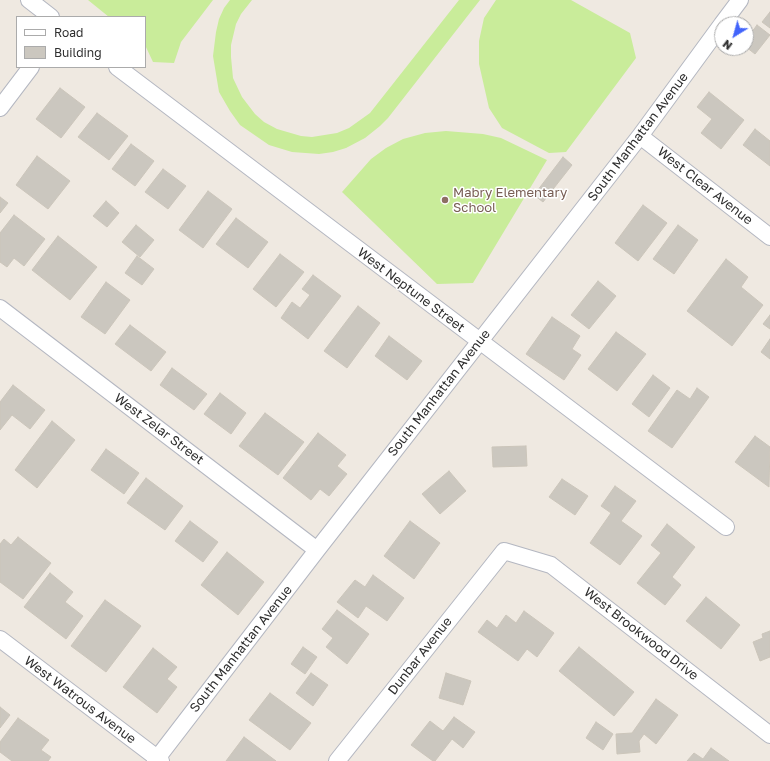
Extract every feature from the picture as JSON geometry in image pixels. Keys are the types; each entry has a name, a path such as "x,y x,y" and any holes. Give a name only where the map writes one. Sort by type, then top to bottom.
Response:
{"street":[{"path":"28,0 50,16"},
{"name":"South Manhattan Avenue","path":"728,16 740,0"},
{"name":"South Manhattan Avenue","path":"158,760 317,550 640,136 714,35"},
{"path":"0,108 30,68"},
{"name":"West Neptune Street","path":"118,68 479,342 726,527"},
{"name":"West Clear Avenue","path":"640,136 770,237"},
{"name":"West Zelar Street","path":"0,308 317,550"},
{"name":"West Brookwood Drive","path":"504,551 551,565 770,734"},
{"name":"Dunbar Avenue","path":"337,761 504,551"},
{"name":"West Watrous Avenue","path":"0,639 158,760"}],"green space":[{"path":"88,0 213,0 181,42 174,63 153,62 146,47 146,16 108,16"},
{"path":"230,0 252,0 241,14 236,24 231,45 233,78 242,97 255,114 264,122 277,129 301,136 312,137 337,133 349,128 370,113 459,0 480,0 388,118 380,126 365,138 346,148 319,154 292,152 269,145 240,125 219,92 213,56 219,19"},
{"path":"496,0 571,0 630,33 636,58 566,152 549,153 502,128 489,108 479,64 479,41 484,18"},
{"path":"446,131 483,134 501,138 547,160 473,283 437,284 342,192 371,159 386,148 403,139 425,133"}],"building":[{"path":"770,12 770,28 762,22"},
{"path":"757,25 770,35 755,54 754,53 754,29"},
{"path":"60,88 85,107 61,138 36,119"},
{"path":"709,92 744,120 721,149 701,133 712,119 697,107"},
{"path":"97,113 128,136 109,160 78,137"},
{"path":"755,129 770,141 770,166 743,145"},
{"path":"131,144 154,161 135,186 112,169"},
{"path":"37,156 70,181 48,209 16,185"},
{"path":"563,157 572,165 543,202 534,195"},
{"path":"163,169 186,186 168,209 145,192"},
{"path":"208,191 232,209 203,248 179,230"},
{"path":"0,197 8,203 0,213"},
{"path":"106,201 119,213 107,227 93,216"},
{"path":"643,205 667,223 638,261 615,243"},
{"path":"14,215 45,239 24,266 14,258 7,267 0,262 0,233"},
{"path":"236,218 268,242 248,268 216,244"},
{"path":"136,225 154,240 140,257 122,242"},
{"path":"678,225 698,240 674,274 653,259"},
{"path":"58,236 97,267 70,300 32,270"},
{"path":"280,254 304,272 276,307 253,289"},
{"path":"137,256 154,269 142,285 125,273"},
{"path":"726,259 748,277 741,287 763,305 732,346 687,311"},
{"path":"313,275 341,296 308,339 281,318 292,302 300,308 310,295 302,289"},
{"path":"598,281 616,296 589,329 571,315"},
{"path":"106,282 130,300 105,334 81,317"},
{"path":"358,306 380,323 347,368 324,351"},
{"path":"770,315 770,329 763,324"},
{"path":"552,317 580,336 572,349 581,355 564,380 526,354"},
{"path":"130,325 166,352 151,371 115,344"},
{"path":"616,332 646,354 617,391 588,369"},
{"path":"389,336 422,361 407,380 375,356"},
{"path":"770,339 770,359 761,352"},
{"path":"172,368 207,394 194,410 160,385"},
{"path":"653,375 670,388 649,417 632,404"},
{"path":"13,385 45,410 30,429 12,415 0,430 0,402"},
{"path":"697,388 709,397 672,448 648,431 677,390 690,399"},
{"path":"220,393 246,413 231,434 204,414"},
{"path":"265,413 304,442 278,475 239,446"},
{"path":"52,421 75,440 37,488 15,470"},
{"path":"318,433 346,455 337,466 347,474 329,496 320,489 311,500 283,478"},
{"path":"755,436 770,447 769,487 735,462"},
{"path":"526,446 527,466 493,467 492,447"},
{"path":"106,449 139,473 124,494 91,470"},
{"path":"449,471 466,491 440,514 422,494"},
{"path":"146,478 183,506 165,530 127,503"},
{"path":"562,479 588,496 575,515 549,497"},
{"path":"615,486 636,501 621,521 642,536 620,565 590,543 611,513 601,506"},
{"path":"190,521 218,542 203,562 175,541"},
{"path":"410,521 440,543 414,579 384,556"},
{"path":"667,524 695,547 672,577 681,585 665,605 637,583 661,553 651,545"},
{"path":"18,537 51,563 23,599 0,582 0,544 4,539 11,545"},
{"path":"227,552 264,582 238,615 201,585"},
{"path":"50,573 73,592 65,602 83,616 66,639 24,607"},
{"path":"373,575 404,598 387,621 366,606 358,618 337,602 355,580 365,587"},
{"path":"706,597 740,625 721,649 686,621"},
{"path":"105,600 141,626 106,672 71,646"},
{"path":"337,610 369,634 347,664 326,647 333,638 322,629"},
{"path":"524,611 554,633 537,657 527,649 518,661 478,632 487,620 497,628 506,615 516,623"},
{"path":"770,631 770,657 760,661 753,642 763,638 762,634"},
{"path":"303,647 317,657 305,674 291,664"},
{"path":"579,647 634,692 614,716 559,671"},
{"path":"153,648 177,667 167,679 177,687 157,713 123,687"},
{"path":"311,673 328,685 313,706 296,693"},
{"path":"446,673 471,681 463,705 439,698"},
{"path":"270,693 311,723 290,750 249,720"},
{"path":"656,699 678,715 656,744 644,734 639,741 640,752 617,754 616,734 632,733"},
{"path":"0,707 10,715 0,728"},
{"path":"454,717 475,732 463,748 452,739 435,761 433,761 411,745 430,721 443,731"},
{"path":"18,718 49,740 41,750 51,757 48,761 12,761 0,752 0,742"},
{"path":"596,722 613,734 603,750 586,738"},
{"path":"244,737 276,761 226,761"},
{"path":"711,748 729,761 687,761 694,753 703,759"}],"place":[{"name":"Mabry Elementary School","path":"445,200"}]}
